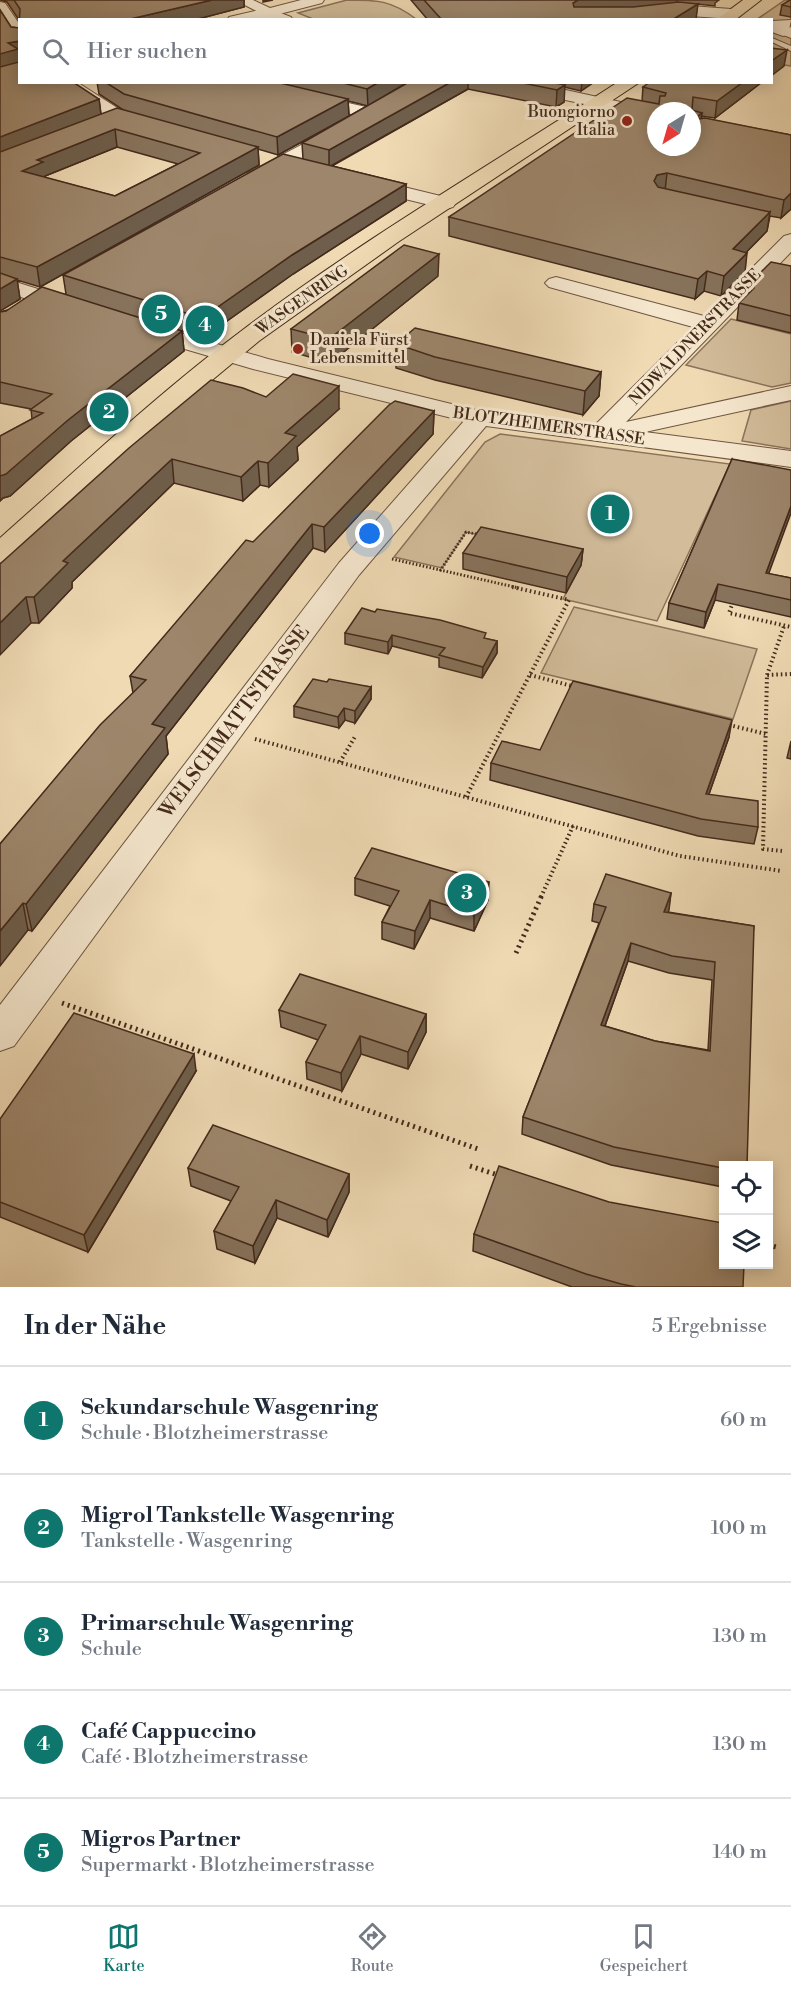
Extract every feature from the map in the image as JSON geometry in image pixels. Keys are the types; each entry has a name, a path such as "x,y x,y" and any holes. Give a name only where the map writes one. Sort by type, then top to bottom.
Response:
{"main road":[{"path":"727,17 753,0"},
{"name":"WASGENRING","path":"0,554 226,355 318,288 628,84"}],"street":[{"path":"242,0 280,18"},
{"path":"244,18 316,0"},
{"path":"0,6 11,34"},
{"path":"598,18 677,9 727,17"},
{"path":"68,84 119,117 160,130"},
{"path":"513,84 647,112"},
{"path":"80,91 101,86"},
{"path":"288,95 369,113"},
{"path":"238,186 388,103"},
{"path":"97,126 119,117"},
{"path":"260,157 303,168"},
{"path":"348,179 446,203"},
{"name":"NIDWALDNERSTRASSE","path":"600,434 707,324 787,232"},
{"path":"0,283 32,303 94,314"},
{"path":"556,283 707,324"},
{"path":"32,303 61,286"},
{"name":"BLOTZHEIMERSTRASSE","path":"126,324 226,355 480,418 791,459"},
{"path":"600,434 791,393"},
{"name":"WELSCHMATTSTRASSE","path":"0,1035 364,553 480,418"}],"lane":[{"path":"783,33 780,42 791,49"}],"path":[{"path":"440,571 466,532 489,537"},
{"path":"364,553 569,600 466,797"},
{"path":"738,592 729,613 791,627"},
{"path":"782,851 763,849 767,675 784,626"},
{"path":"767,675 791,674"},
{"path":"530,675 586,689"},
{"path":"721,723 766,734"},
{"path":"229,731 680,856 782,872"},
{"path":"340,762 356,735"},
{"path":"516,952 573,826"},
{"path":"33,993 478,1149"},
{"path":"470,1166 504,1177"}],"shaded area":[{"path":"347,0 367,0 383,2 399,8 414,18 310,18 298,13"},
{"path":"785,0 791,0 791,66 773,63 773,18 759,18"},
{"path":"731,319 791,334 791,383 772,387 686,365"},
{"path":"791,401 791,449 742,441 751,410"},
{"path":"500,434 730,464 657,621 563,599 581,565 582,558 466,532 442,568 394,557 485,442"},
{"path":"574,607 757,649 733,719 541,673"}],"building":[{"path":"14,0 212,0 135,18 20,18 20,9"},
{"path":"424,0 578,0 573,3 574,7 633,7 679,2 698,4 675,18 440,18"},
{"path":"790,0 791,7 782,5"},
{"path":"0,10 11,27 18,28 18,41 8,43 18,49 0,54"},
{"path":"773,48 787,50 773,60"},
{"path":"18,62 18,84 76,84 99,99 0,137 0,67"},
{"path":"108,84 284,84 348,99 277,137 124,94"},
{"path":"347,84 376,84 367,89"},
{"path":"405,84 447,84 329,150 302,143"},
{"path":"528,84 565,85 557,90"},
{"path":"647,84 740,84 717,101 693,97 693,102 659,102 660,96 665,96 666,93 643,87"},
{"path":"627,98 648,102 647,156 701,156 701,119 705,118 791,135 791,193 784,200 667,173 657,175 654,181 658,187 770,212 733,249 747,253 724,276 707,271 698,279 449,217"},
{"path":"117,108 258,147 37,267 0,257 0,152","holes":["115,129 200,153 115,196 22,171 43,162 37,160"]},
{"path":"283,154 406,184 292,255 202,318 63,275"},
{"path":"404,245 439,254 329,339 291,329"},
{"path":"771,262 791,266 791,316 739,303 754,288 747,286"},
{"path":"0,273 17,279 0,289"},
{"path":"42,287 182,331 68,420 6,474 0,476 0,436 43,413 30,410 52,394 0,382 0,312 6,311"},
{"path":"415,328 601,372 585,391 435,357 396,344"},
{"path":"293,374 339,386 285,433 296,436 268,463 258,461 241,477 172,459 63,561 68,563 34,597 26,597 0,623 0,564 129,448 211,380 243,388 266,397"},
{"path":"395,401 434,411 324,527 312,524 152,724 165,728 26,904 23,903 0,931 0,844 100,725 146,680 130,676 246,540 253,542"},
{"path":"732,459 791,470 791,506 766,573 791,578 791,600 718,584 706,612 669,603"},
{"path":"481,527 583,549 567,577 463,553"},
{"path":"362,608 375,612 377,609 440,620 486,633 484,638 497,641 483,667 439,655 445,648 392,635 388,642 345,633"},
{"path":"313,679 327,682 329,679 371,687 355,711 344,708 338,717 294,706"},
{"path":"573,681 732,720 706,794 758,801 758,827 701,819 491,763 502,741 540,750"},
{"path":"372,848 489,882 474,914 430,900 415,931 382,922 399,891 355,878"},
{"path":"606,874 671,893 664,912 754,926 747,1161 719,1161 719,1167 614,1147 523,1117 606,907 594,904","holes":["631,943 672,956 715,962 710,1051 655,1041 601,1025"]},
{"path":"300,974 426,1014 408,1052 360,1036 341,1073 306,1062 326,1025 279,1010"},
{"path":"74,1013 194,1054 84,1235 0,1202 0,1119"},
{"path":"213,1125 349,1174 327,1220 276,1200 253,1246 214,1231 239,1187 188,1168"},
{"path":"499,1166 609,1202 719,1222 719,1269 744,1269 743,1287 636,1287 586,1274 474,1234"}],"place":[{"name":"Buongiorno Italia","path":"627,121"},
{"name":"Migros Partner","path":"161,314"},
{"name":"Café Cappuccino","path":"205,325"},
{"name":"Daniela Fürst Lebensmittel","path":"298,349"},
{"name":"Migrol Tankstelle Wasgenring","path":"109,412"},
{"name":"Sekundarschule Wasgenring","path":"610,514"},
{"name":"Primarschule Wasgenring","path":"467,893"}]}
